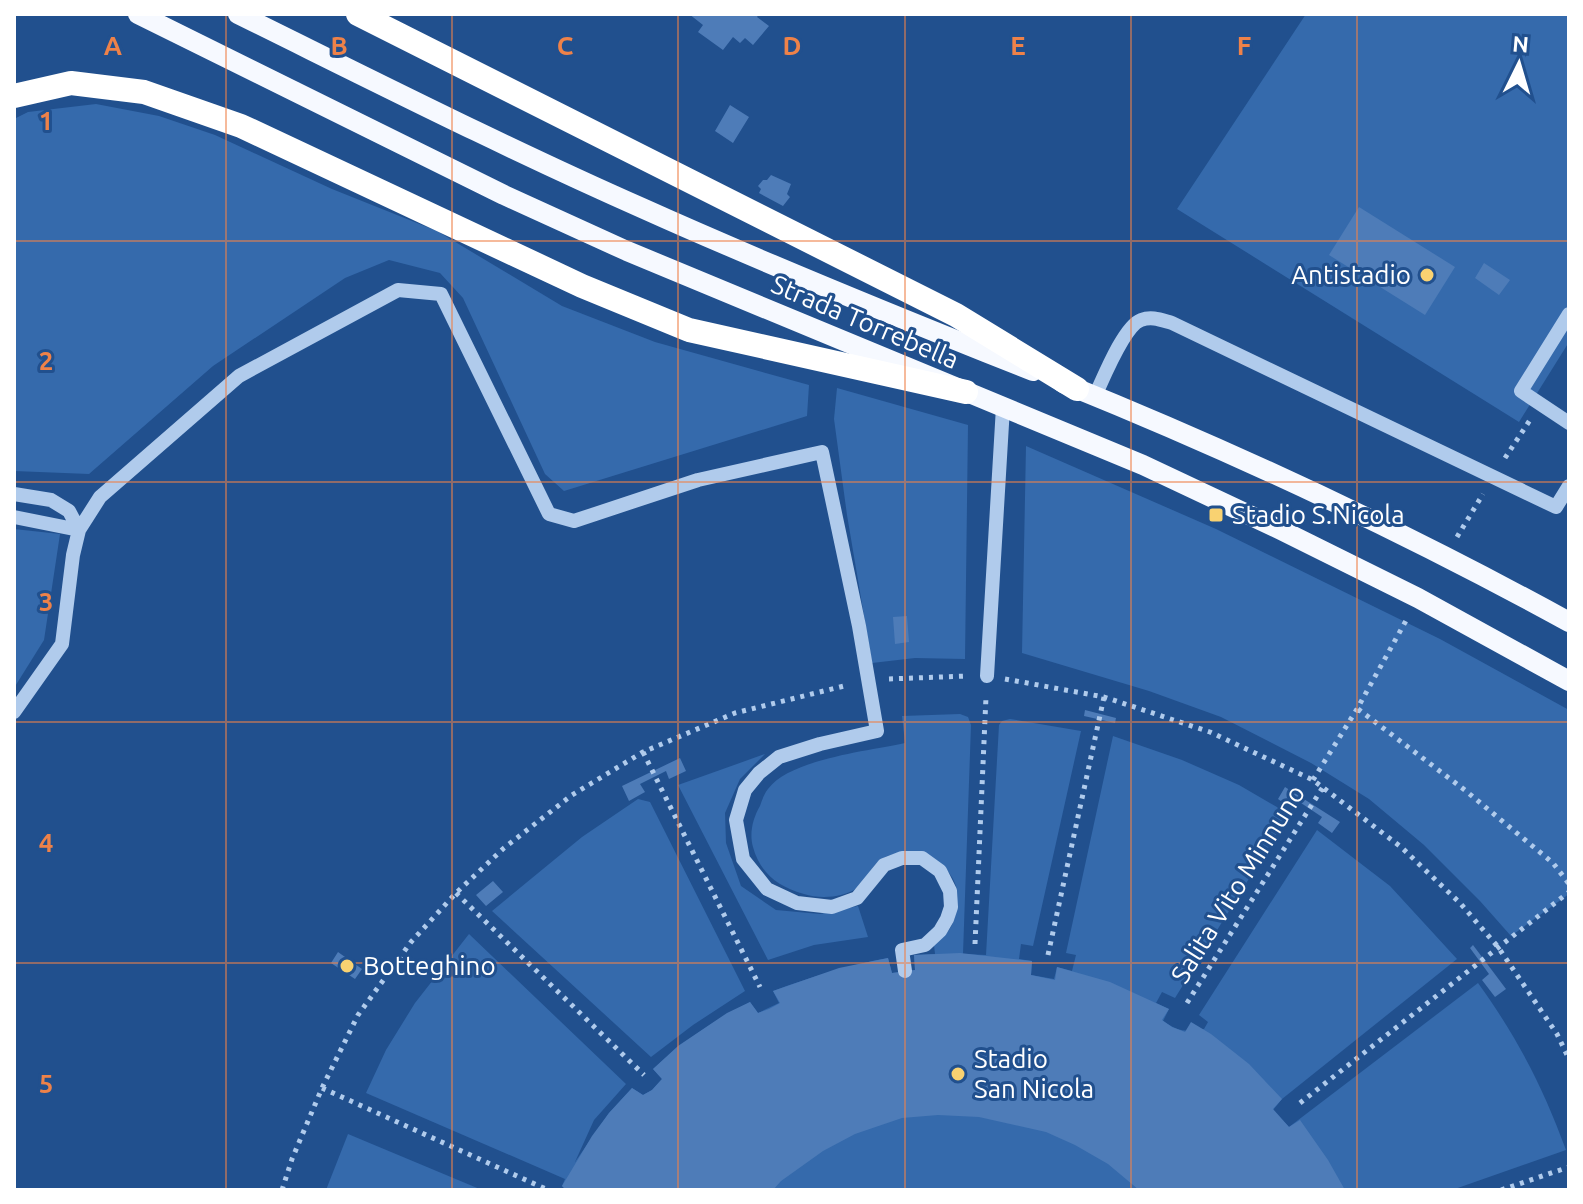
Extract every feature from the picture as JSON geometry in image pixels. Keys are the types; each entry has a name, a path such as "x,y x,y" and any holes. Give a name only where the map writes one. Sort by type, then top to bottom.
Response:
{"highway":[{"path":"358,14 956,315 1086,392"},
{"path":"14,96 71,83 144,92 241,126 582,286 689,330 966,392"}],"main road":[{"name":"Strada Torrebella","path":"138,14 559,220 1143,465 1418,598 1569,681"},
{"name":"Strada Torrebella","path":"238,14 520,153 642,208 1251,463 1445,556 1569,622"}],"street":[{"path":"14,712 62,644 79,530 100,497 239,376 398,290 441,294 549,514 574,521 698,480 822,452 864,651 877,731 779,757 759,773 745,790 736,820 738,833 743,859 767,889 797,903 832,907 857,898 884,865 902,858 922,858 940,871 950,891 951,907 947,919 940,931 925,945 902,950 905,971"},
{"path":"1569,314 1521,391 1569,423"},
{"path":"1086,392 1137,321 1152,317 1172,323 1556,507 1569,486"},
{"path":"987,676 1003,407"},
{"path":"14,494 51,500 69,511 79,530"},
{"path":"14,517 79,530"}],"path":[{"path":"975,944 987,676"},
{"path":"1048,955 1104,697"},
{"path":"1357,709 1477,800 1553,863 1569,884"},
{"path":"643,752 760,987"},
{"name":"Salita Vito Minnuno","path":"1187,1003 1323,787"},
{"path":"1300,1103 1569,892"},
{"path":"456,893 644,1075"},
{"path":"322,1088 548,1190"},
{"path":"1501,1190 1569,1167"}],"shaded area":[{"name":"Antistadio","path":"1306,14 1569,14 1569,342 1519,422 1177,209"},
{"path":"96,104 159,116 215,135 332,189 437,231 562,306 655,342 809,385 807,416 564,491 545,474 463,298 440,273 389,260 345,278 213,366 89,474 14,471 14,119 28,112"},
{"path":"837,388 968,425 965,659 915,658 872,663 834,419"},
{"path":"1026,446 1216,529 1440,639 1569,710 1569,894 1511,936 1424,845 1369,799 1311,763 1221,717 1149,691 1022,653"},
{"path":"14,529 60,534 44,640 14,688"},
{"path":"960,714 968,717 971,725 963,954 986,955 999,725 1010,719 1081,731 1033,946 1021,944 1019,959 1032,961 1031,975 1054,979 1057,967 1072,971 1076,955 1066,953 1113,736 1182,760 1239,785 1289,814 1175,998 1162,992 1156,1003 1169,1009 1163,1021 1182,1030 1204,1029 1208,1022 1199,1015 1317,830 1390,886 1457,959 1282,1099 1273,1110 1289,1127 1478,983 1528,1063 1566,1150 1452,1190 566,1190 562,1186 565,1179 366,1093 386,1050 415,1003 469,934 626,1084 594,1120 575,1162 609,1113 632,1088 643,1095 652,1090 662,1079 653,1069 699,1032 737,1009 750,1002 758,1013 779,1003 773,991 873,961 888,958 892,973 915,970 914,955 935,954 934,945 954,921 957,889 946,869 930,857 901,853 884,857 857,888 845,894 810,896 786,887 765,871 753,847 752,826 768,789 794,770 831,758 905,743 902,716"},
{"path":"765,754 740,779 725,813 726,843 741,886 776,910 820,914 858,906 868,937 814,945 768,960 678,785"},
{"path":"638,799 650,802 745,991 651,1057 492,911 582,837"},
{"path":"348,1134 482,1190 326,1190"}],"building":[{"path":"689,14 759,14 757,17 769,26 753,45 745,38 740,43 733,37 723,50 698,32 703,25"},
{"path":"730,105 749,117 733,143 715,131"},
{"path":"771,175 791,184 787,194 790,197 783,206 759,193 761,189 758,186"},
{"path":"1359,207 1455,267 1425,315 1329,255"},
{"path":"1484,263 1510,280 1499,295 1475,278"},
{"path":"907,616 909,642 895,644 893,617"},
{"path":"1085,710 1116,718 1115,723 1084,716"},
{"path":"680,758 686,771 669,779 666,771 640,784 645,792 629,801 622,786"},
{"path":"1285,787 1340,822 1332,833 1318,823 1322,817 1298,801 1292,809 1278,799"},
{"path":"493,881 503,892 486,906 476,895"},
{"path":"1473,945 1506,989 1495,997 1482,980 1489,974 1470,948"},
{"name":"Botteghino","path":"338,952 362,969 355,979 331,963"},
{"name":"Stadio San Nicola","path":"960,953 1032,961 1031,975 1055,980 1057,967 1110,982 1169,1009 1162,1020 1172,1027 1185,1032 1191,1022 1211,1034 1249,1064 1282,1099 1273,1109 1289,1127 1300,1120 1345,1190 1139,1190 1108,1164 1046,1132 979,1117 938,1115 902,1118 855,1134 823,1151 773,1190 566,1190 562,1186 592,1136 632,1088 643,1095 652,1090 662,1079 653,1069 678,1046 727,1013 750,1002 758,1013 769,1009 780,1003 773,991 839,968 888,958 892,973 915,970 914,955"}],"place":[{"name":"Antistadio","path":"1427,275"},
{"name":"Stadio S.Nicola","path":"1216,515"},
{"name":"Botteghino","path":"347,966"},
{"name":"Stadio San Nicola","path":"958,1074"}]}
